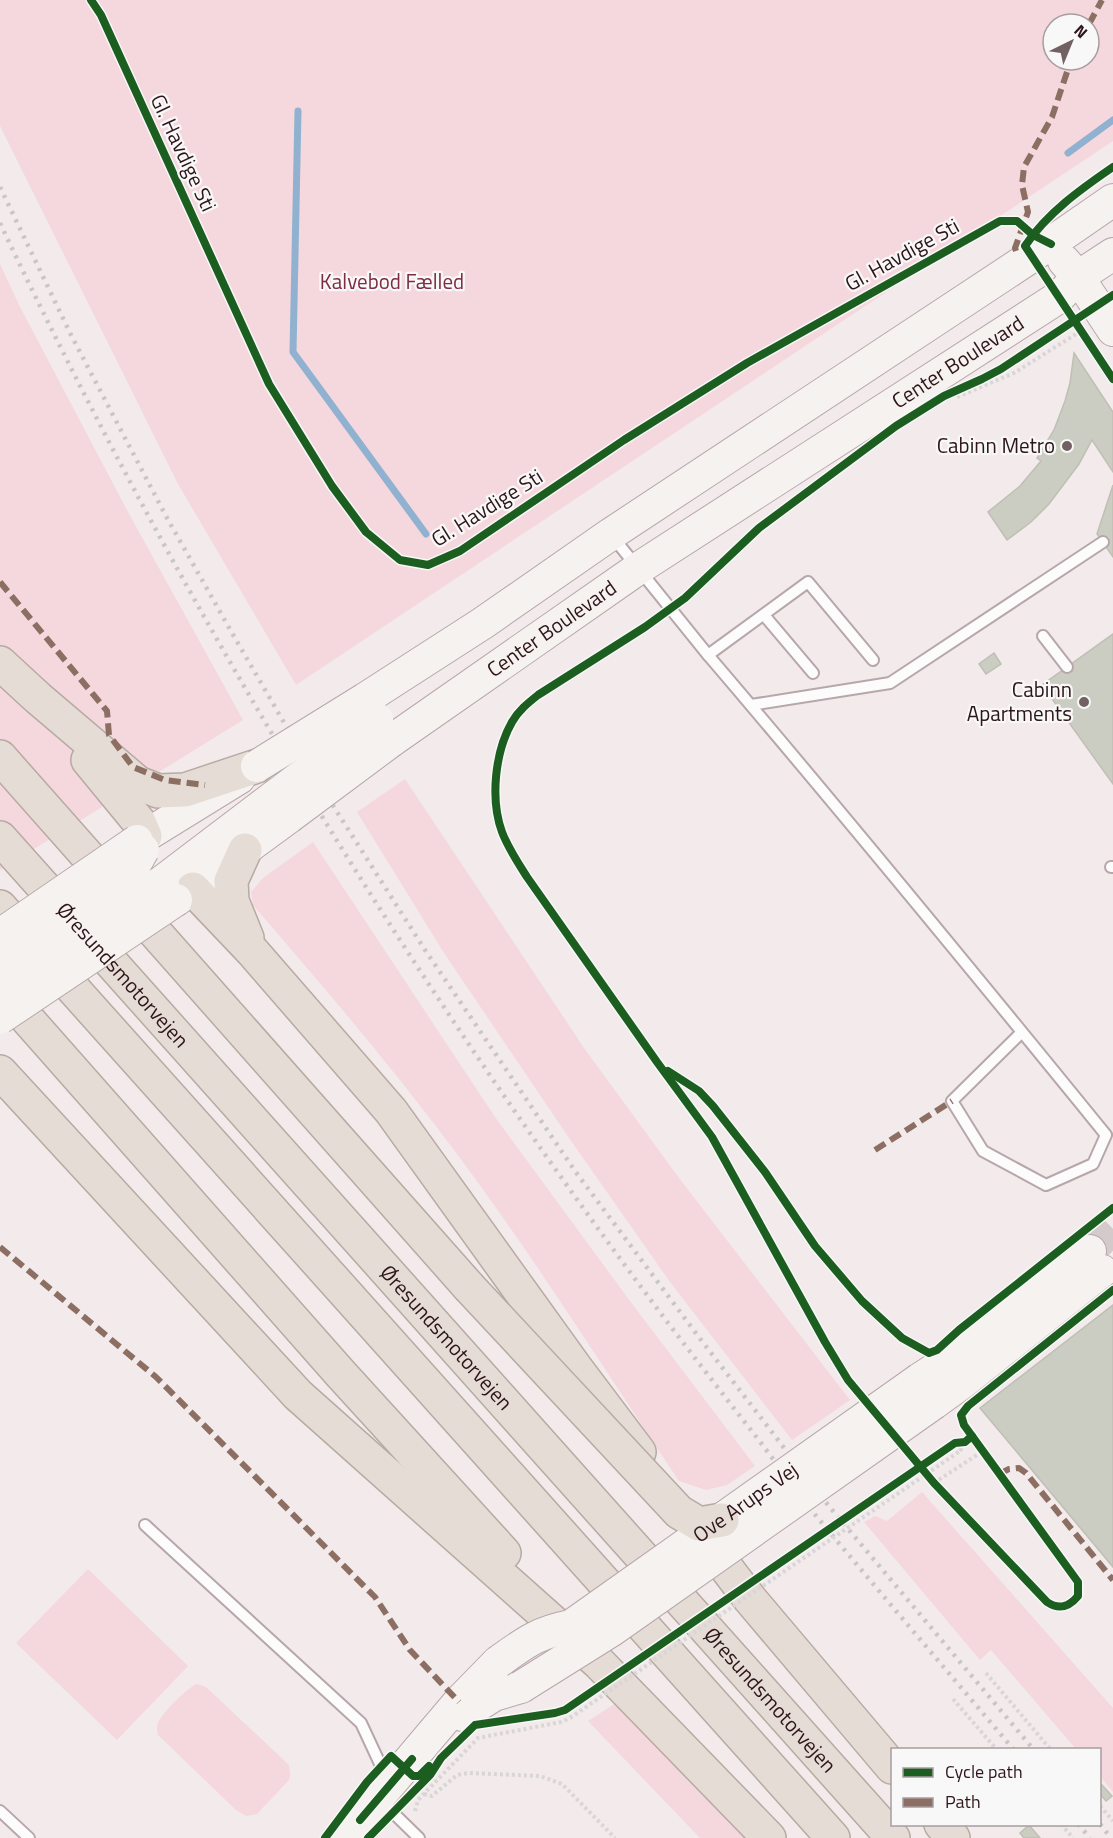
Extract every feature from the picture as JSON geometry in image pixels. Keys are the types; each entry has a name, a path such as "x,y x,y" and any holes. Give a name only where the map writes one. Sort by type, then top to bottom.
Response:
{"highway":[{"path":"0,663 138,783 158,791 185,790 257,766"},
{"path":"38,698 139,822 142,843"},
{"path":"0,757 470,1287 679,1512 699,1524 722,1520"},
{"name":"Øresundsmotorvejen","path":"0,838 893,1838"},
{"path":"244,850 231,881 232,901 252,951"},
{"path":"177,885 252,951 392,1111 575,1367 750,1599 891,1766"},
{"path":"0,907 833,1838"},
{"path":"0,989 340,1373 571,1626 591,1631 612,1630"},
{"path":"0,1072 298,1395 600,1663 769,1838"},
{"path":"0,1084 55,1133"},
{"path":"943,1826 953,1838"}],"street":[{"name":"Center Boulevard","path":"0,1018 177,885 244,850 282,806 483,623 611,534 1051,244 1113,200"},
{"path":"1084,219 1112,257"},
{"path":"1051,244 1078,276 1090,326"},
{"name":"Center Boulevard","path":"0,935 257,766 378,720 639,568 1059,297 1078,276 1112,257"},
{"path":"0,989 177,885 282,806"},
{"path":"0,963 129,875 142,843 177,885"},
{"name":"Ove Arups Vej","path":"421,1767 432,1743 463,1713 495,1695 521,1687 612,1630 927,1391 938,1368 1096,1261"},
{"name":"Ove Arups Vej","path":"344,1838 421,1767 463,1697 498,1662 530,1639 548,1630 571,1626 722,1520 927,1391"}],"lane":[{"path":"611,534 708,655 751,705 1022,1032 1106,1135 1093,1164 1046,1185 983,1151 952,1101 1022,1032"},
{"path":"751,705 890,683 1103,542"},
{"path":"708,655 808,582 873,660"},
{"path":"764,615 813,673"},
{"path":"1043,636 1067,668"},
{"path":"145,1525 361,1723 387,1798 404,1824 419,1838"},
{"path":"0,1811 29,1838"}],"path":[{"path":"947,397 1014,373 1090,326"},
{"path":"947,397 1001,369"},
{"path":"404,1824 414,1814 416,1803 478,1738 561,1722 570,1718 960,1451 965,1442"},
{"path":"955,1443 978,1444 988,1458"},
{"path":"934,1483 978,1444"},
{"path":"919,1465 941,1490"},
{"path":"986,1673 1050,1748"},
{"path":"953,1699 996,1748"},
{"path":"387,1798 421,1767"},
{"path":"424,1794 432,1796 457,1775 469,1773 540,1776 562,1784 615,1838"},
{"path":"1101,1807 1113,1821"},
{"path":"1063,1826 1073,1838"}],"green space":[{"name":"Kalvebod Fælled","path":"0,0 1113,0 1113,141 296,685 178,484 0,126"},
{"path":"0,264 19,305 128,512 243,720 0,870"},
{"path":"405,779 584,1048 679,1178 850,1400 792,1440 670,1282 569,1138 444,953 357,812"},
{"path":"313,842 495,1117 755,1466 727,1485 706,1490 679,1481 543,1275 457,1154 383,1059 253,905 251,892 263,878"},
{"path":"922,1492 1113,1708 1113,1792 1101,1777 1101,1748 1075,1748 991,1650 980,1660 864,1522 875,1516 887,1521"},
{"path":"88,1569 188,1666 117,1740 16,1643"},
{"path":"197,1684 206,1687 289,1765 289,1780 257,1814 246,1816 236,1810 158,1735 157,1726 161,1717 182,1695"},
{"path":"616,1703 745,1838 700,1838 588,1721"}],"building":[{"name":"Cabinn Metro","path":"1074,353 1113,412 1113,472 1092,440 1079,464 1049,504 1031,522 1007,540 988,512 1020,486 1041,461 1037,458 1054,430 1065,401"},
{"path":"1113,485 1113,557 1097,534"},
{"name":"Cabinn Apartments","path":"1113,634 1113,784 1042,685"},
{"path":"994,653 1001,664 986,674 979,664"},
{"path":"1113,1305 1113,1567 980,1408"},
{"path":"1101,1786 1112,1796 1106,1801 1101,1795"},
{"path":"1030,1826 1040,1838 1024,1838 1020,1833"}],"waterway":[{"path":"298,111 293,352 426,534"},
{"path":"1068,153 1113,120"}],"tunnel":[{"path":"1090,1251 1113,1228"}],"railway":[{"path":"0,187 71,335 167,518 325,793 425,950 575,1171 698,1336 828,1505 1032,1748"},
{"path":"0,223 145,510 223,650 305,788 390,924 478,1058 570,1190 665,1319 810,1508 1012,1748"},
{"path":"1101,1825 1111,1838"},
{"path":"1080,1826 1090,1838"}],"marked path":[{"path":"1096,12 1102,0"},
{"path":"1016,251 1015,248 1028,212 1022,185 1024,167 1052,117 1067,72"},
{"path":"0,582 107,711 109,735 133,767 165,780 205,785"},
{"path":"875,1150 952,1101"},
{"path":"0,1247 156,1377 375,1597 410,1650 459,1702"},
{"path":"999,1474 1009,1469 1019,1468 1026,1473 1113,1580"}],"cycle path":[{"name":"Gl. Havdige Sti","path":"91,0 101,15 269,384 332,486 366,532 400,560 428,565 460,551 624,440 747,363 1000,221 1017,221 1033,235 1051,244"},
{"path":"1113,167 1054,212 1025,246 1113,379"},
{"path":"1113,295 1001,369 944,396 896,426 759,528 685,598 645,627 538,695 517,714 506,734 498,761 495,791 498,819 513,855 712,1137 848,1380 934,1483 1047,1602 1060,1607 1067,1605 1078,1596 1078,1582 964,1425 961,1415 968,1406 1113,1290"},
{"path":"668,1071 699,1091 713,1106 765,1172 815,1246 862,1301 902,1338 929,1353 937,1350 1113,1208"},
{"path":"368,1838 430,1775 441,1758 475,1725 565,1710 955,1443 965,1442 972,1436"},
{"path":"325,1838 367,1782 391,1756 413,1776 419,1776 429,1766"},
{"path":"360,1820 412,1759"}],"place":[{"name":"Cabinn Metro","path":"1067,446"},
{"name":"Cabinn Apartments","path":"1084,702"}]}
